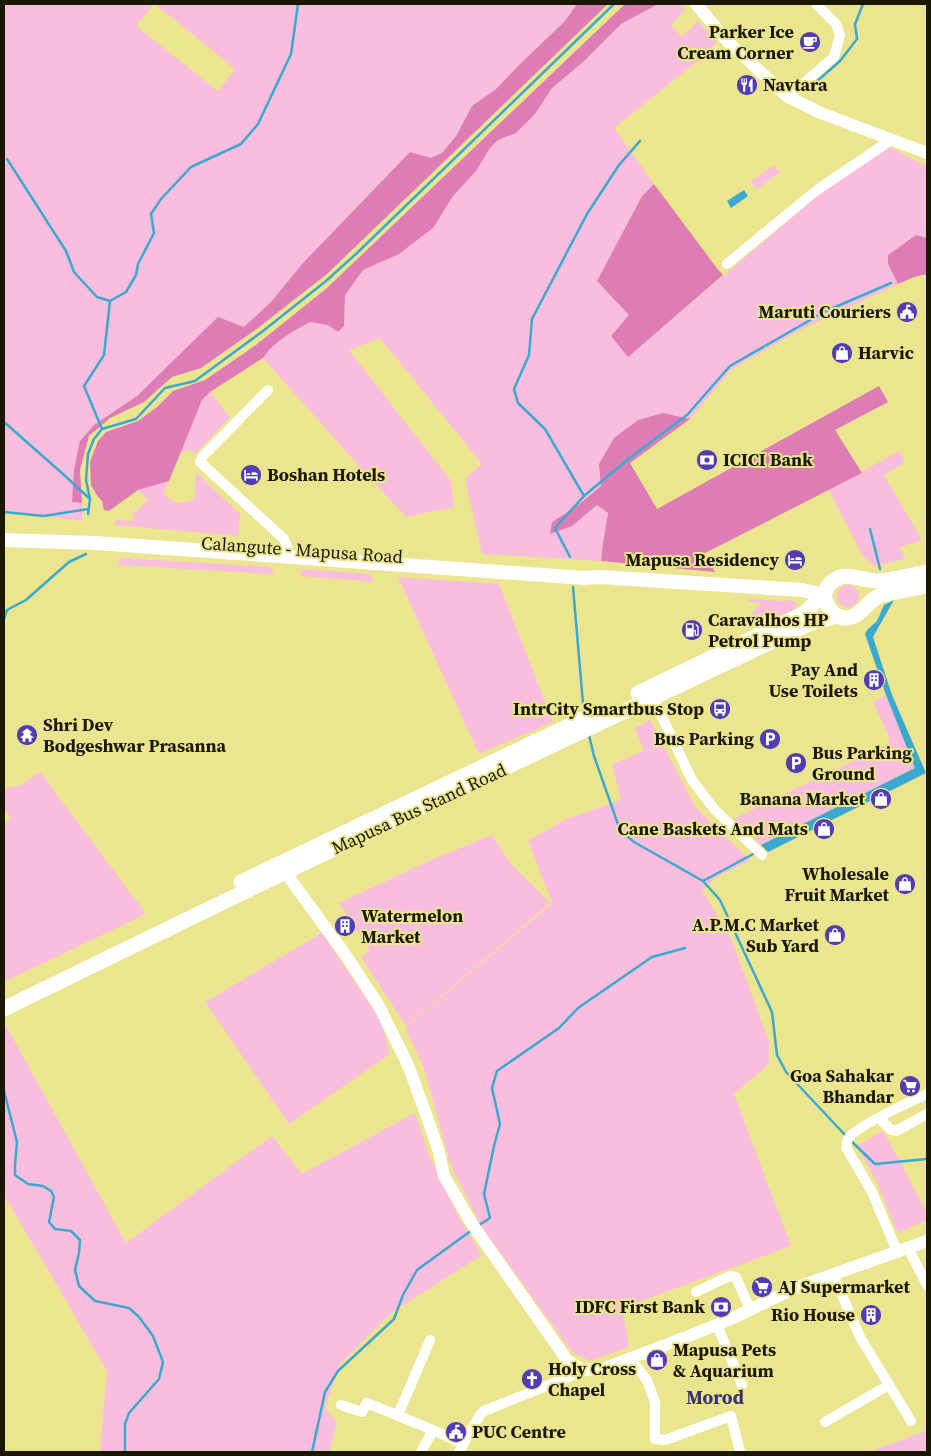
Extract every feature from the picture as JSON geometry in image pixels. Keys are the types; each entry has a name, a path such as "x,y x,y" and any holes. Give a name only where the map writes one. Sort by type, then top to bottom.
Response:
{"main road":[{"name":"Calangute - Mapusa Road","path":"4,531 584,578 600,577 802,590 824,595"},
{"name":"Calangute - Mapusa Road","path":"4,540 287,553"},
{"path":"927,572 877,581 840,577 832,582 824,595 831,611 837,616 845,618 859,614 880,595 927,586"},
{"path":"856,579 865,588 867,595 867,602 864,608"},
{"name":"Mapusa Bus Stand Road","path":"4,999 283,867 699,665 802,614 824,595"},
{"name":"Mapusa Bus Stand Road","path":"4,1010 283,867 811,624 837,616"}],"street":[{"path":"696,4 729,43 788,96 821,113 927,153"},
{"path":"788,96 834,57 840,35 836,24 816,4"},
{"path":"727,264 817,190 891,140"},
{"path":"268,390 202,457 200,462 284,539 287,553"},
{"path":"653,698 692,780 715,810 762,855"},
{"path":"283,867 347,957 379,1006 408,1065 439,1152 444,1176 474,1228 567,1360 582,1370"},
{"path":"927,1094 852,1134 847,1139 846,1147 902,1250 927,1285"},
{"path":"879,1118 890,1129 896,1131 927,1114"},
{"path":"341,1404 362,1412 368,1403 433,1430 461,1448 484,1411 582,1370 602,1369 631,1359 717,1324 795,1288 927,1241"},
{"path":"833,1274 860,1337 911,1421"},
{"path":"696,1292 730,1276 734,1276 750,1309"},
{"path":"717,1324 742,1385"},
{"path":"398,1415 430,1340"},
{"path":"631,1359 647,1380 655,1402 655,1439 665,1440 731,1416 740,1452"},
{"path":"825,1422 888,1385"},
{"path":"421,1452 433,1430"}],"shaded area":[{"path":"4,4 154,4 136,26 218,91 235,69 155,4 577,4 565,21 496,89 472,106 456,136 442,153 431,158 410,152 303,263 271,302 244,328 177,358 137,396 94,425 80,441 72,502 82,503 83,521 4,511"},
{"path":"577,4 608,4 327,274 258,328 201,368 172,377 144,402 110,418 89,436 80,470 82,503 72,502 74,470 80,441 94,425 137,396 218,317 244,327 271,302 303,263 410,152 431,158 442,153 456,136 472,106 496,89 565,21"},
{"path":"625,4 658,4 621,24 583,62 552,88 535,114 516,133 498,140 490,148 476,171 453,196 433,228 399,254 363,270 345,295 344,326 338,332 328,325 310,322 278,342 263,358 210,392 202,400 169,481 138,490 109,511 104,510 102,501 91,485 90,462 98,441 106,432 138,421 157,407 173,391 205,380 256,345 327,288"},
{"path":"658,4 679,4 685,10 671,25 682,37 698,21 717,42 700,59 614,128 654,184 642,196 597,281 629,315 629,356 817,196 889,147 927,166 927,238 916,235 888,265 898,284 798,331 732,369 690,419 663,413 638,420 599,464 601,486 577,506 552,522 572,526 597,505 608,513 601,561 482,554 465,479 482,464 380,338 349,350 451,481 454,507 406,517 263,358 278,342 310,322 328,325 338,332 344,326 345,295 363,270 399,254 433,228 453,196 476,171 490,148 498,140 517,132 535,114 552,88 583,62 621,24"},
{"path":"775,165 779,173 757,189 750,182"},
{"path":"654,184 723,275 628,357 611,336 629,315 597,281 642,196"},
{"path":"916,235 927,238 927,274 898,284 888,264 888,255"},
{"path":"879,386 888,402 835,430 862,473 705,553 715,572 601,561 608,513 597,505 572,526 550,534 552,522 577,506 601,486 599,464 614,438 638,420 663,413 690,419 630,463 657,509"},
{"path":"210,392 230,417 196,453 188,450 179,454 202,400"},
{"path":"899,451 904,463 884,475 922,540 900,547 905,559 874,566 862,555 829,490"},
{"path":"196,472 241,515 239,536 114,525 115,520 133,521 134,513 148,500 138,490 169,481 163,494 172,500 182,503 195,498"},
{"path":"120,558 272,567 273,574 118,565"},
{"path":"301,569 370,574 374,582 301,576"},
{"path":"398,577 499,584 553,722 479,754"},
{"path":"848,585 856,588 859,596 856,604 848,607 840,604 837,596 840,588"},
{"path":"748,599 787,600 795,601 797,605 793,610 756,626 752,613 762,603 749,602"},
{"path":"886,695 915,768 761,845 733,819 888,744 890,739 873,702"},
{"path":"650,720 696,808 750,860 715,878 702,890 731,938 769,1042 769,1064 734,1094 791,1246 622,1308 629,1347 590,1361 572,1352 481,1226 451,1166 423,1065 405,1028 552,903 528,840 569,818 621,800 612,764 644,751 635,728"},
{"path":"40,772 146,914 4,982 4,824 11,818 4,809 4,789 21,785"},
{"path":"492,835 511,864 550,903 406,1026 361,957 370,951 339,903 431,860"},
{"path":"322,933 381,1021 390,1054 289,1124 205,1002"},
{"path":"4,1022 126,1243 272,1136 302,1174 415,1113 429,1155 458,1216 482,1255 391,1313 339,1365 325,1409 337,1422 329,1452 100,1452 107,1371 4,1195"},
{"path":"883,1131 927,1214 927,1220 898,1233 875,1178 857,1146"},
{"path":"927,1431 927,1452 868,1452"}],"water":[{"path":"744,190 748,196 731,208 727,201"},
{"path":"894,600 873,637 892,695 926,773 768,852 761,845 915,768 886,695 865,634 877,621 884,605"}],"waterway":[{"path":"102,429 84,386 104,355 110,301 126,292 136,275 138,264 154,233 151,214 161,199 191,167 241,144 258,124 291,54 298,4"},
{"path":"88,514 90,499 86,480 88,454 94,439 102,429 136,419 165,388 195,381 263,331 326,281 614,4"},
{"path":"806,91 840,61 857,39 855,24 863,4"},
{"path":"584,496 545,429 518,403 514,389 529,355 532,319 587,214 619,165 640,141"},
{"path":"7,159 66,251 74,272 97,297 110,301"},
{"path":"570,557 555,528 584,496 627,460 687,415 730,366 826,311 891,283"},
{"path":"4,422 90,499"},
{"path":"4,512 44,516 88,509"},
{"path":"870,529 880,569"},
{"path":"4,619 7,610 26,600 69,562 86,554"},
{"path":"573,587 584,715"},
{"path":"589,735 594,756 620,830 634,842 703,881 720,900 772,1012 777,1055 786,1072 846,1136"},
{"path":"703,881 755,853"},
{"path":"479,1225 490,1218 484,1194 500,1124 492,1088 497,1071 559,1028 578,1008 652,957 685,948"},
{"path":"4,1091 17,1142 15,1175 28,1184 43,1186 51,1191 54,1197 49,1222 55,1229 71,1231 80,1240 75,1270 79,1286 95,1301 129,1308 139,1317 153,1336 163,1362 159,1379 129,1413 125,1424 125,1452"},
{"path":"850,1140 875,1164 927,1159"},
{"path":"312,1452 325,1392 338,1371 394,1319 403,1295 417,1270 472,1230"}],"place":[{"name":"Parker Ice Cream Corner","path":"810,42"},
{"name":"Navtara","path":"747,85"},
{"name":"Maruti Couriers","path":"907,312"},
{"name":"Harvic","path":"842,353"},
{"name":"ICICI Bank","path":"707,460"},
{"name":"Boshan Hotels","path":"251,475"},
{"name":"Mapusa Residency","path":"795,560"},
{"name":"Caravalhos HP Petrol Pump","path":"692,630"},
{"name":"Pay And Use Toilets","path":"874,680"},
{"name":"IntrCity Smartbus Stop","path":"720,709"},
{"name":"Shri Dev Bodgeshwar Prasanna","path":"27,735"},
{"name":"Bus Parking","path":"770,739"},
{"name":"Bus Parking Ground","path":"796,763"},
{"name":"Banana Market","path":"881,799"},
{"name":"Cane Baskets And Mats","path":"824,829"},
{"name":"Wholesale Fruit Market","path":"905,884"},
{"name":"Watermelon Market","path":"345,926"},
{"name":"A.P.M.C Market Sub Yard","path":"835,935"},
{"name":"Goa Sahakar Bhandar","path":"910,1086"},
{"name":"AJ Supermarket","path":"762,1287"},
{"name":"IDFC First Bank","path":"721,1307"},
{"name":"Rio House","path":"871,1315"},
{"name":"Mapusa Pets & Aquarium","path":"657,1360"},
{"name":"Holy Cross Chapel","path":"532,1379"},
{"name":"PUC Centre","path":"456,1432"}],"district":[{"name":"Morod","path":"715,1397"}]}
